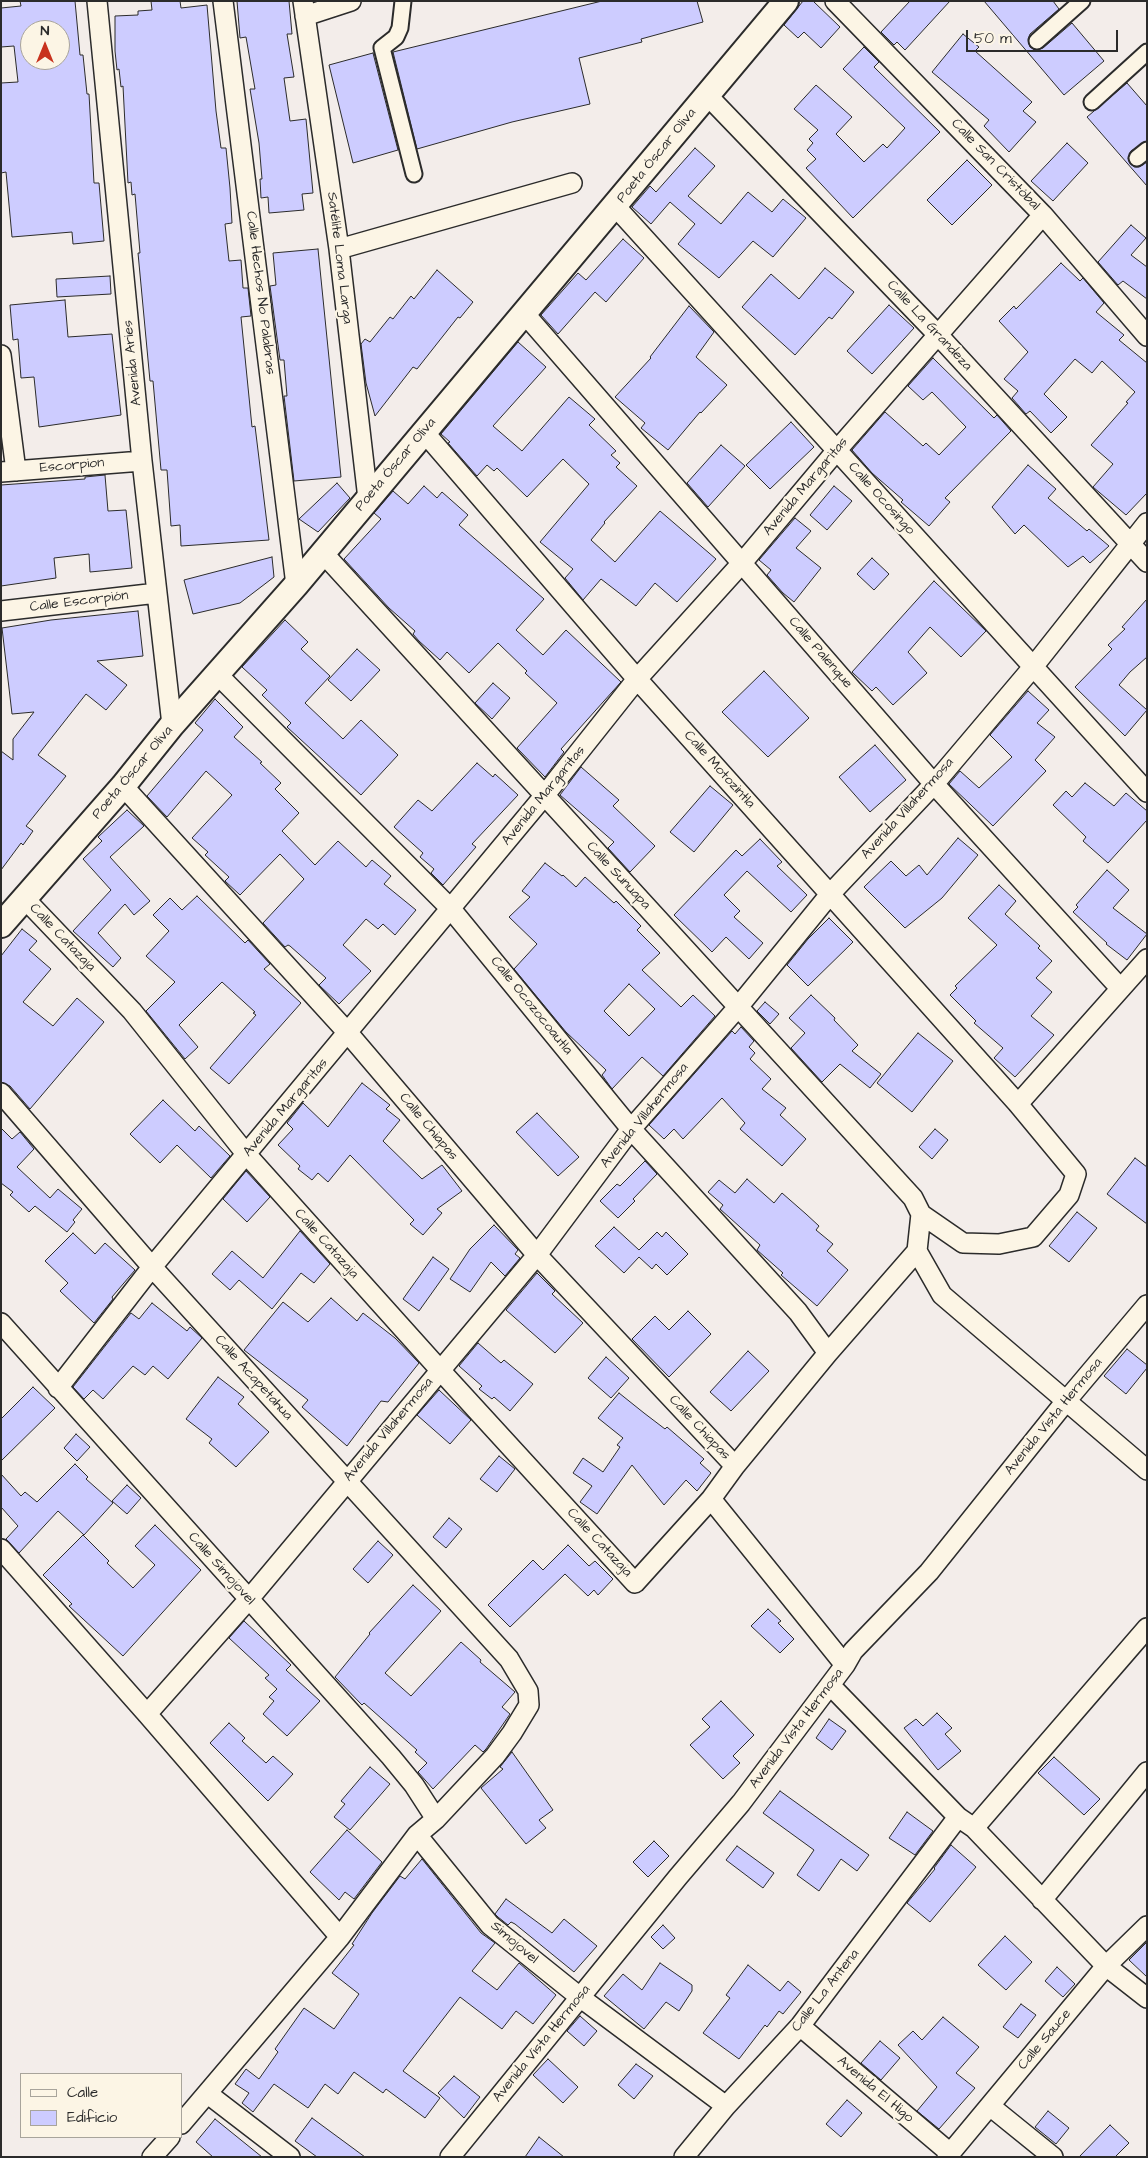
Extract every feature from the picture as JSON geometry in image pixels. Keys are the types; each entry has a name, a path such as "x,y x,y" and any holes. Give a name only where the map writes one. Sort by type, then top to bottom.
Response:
{"street":[{"name":"Avenida Aries","path":"97,1 142,461 172,725"},
{"name":"Calle Hechos No Palabras","path":"223,1 296,585"},
{"path":"304,9 351,1"},
{"path":"403,1 400,28 396,37 382,48 414,174"},
{"name":"Poeta Óscar Oliva","path":"1,925 123,786 172,725 296,585 786,1"},
{"name":"Calle San Cristóbal","path":"835,1 1043,215 1147,336"},
{"path":"1037,41 1082,1"},
{"name":"Satélite Loma Larga","path":"304,9 339,249 368,500"},
{"path":"1092,102 1147,52"},
{"name":"Calle La Grandeza","path":"707,95 939,336 1147,562"},
{"path":"339,249 572,183"},
{"name":"Calle Ocosingo","path":"615,206 1147,792"},
{"name":"Avenida Margaritas","path":"58,1388 152,1267 452,909 637,679 742,563 837,450 939,336 1043,215"},
{"name":"Calle Palenque","path":"524,313 934,784 1120,988"},
{"path":"1,355 9,472"},
{"name":"Calle Motozintla","path":"424,432 637,679 831,893 1018,1104 1076,1174 1068,1195 1033,1237 999,1244 963,1243 917,1206"},
{"name":"Escorpion","path":"9,472 142,461"},
{"name":"Avenida Villahermosa","path":"147,1714 248,1599 537,1255 631,1129 738,1006 831,893 934,784 1033,667 1147,523"},
{"name":"Calle Sunuapa","path":"323,553 738,1006 917,1206"},
{"name":"Calle Escorpión","path":"1,611 157,593"},
{"name":"Calle Ocozocoautla","path":"217,674 452,909 631,1129 798,1312 828,1353"},
{"name":"Calle Chiapas","path":"123,786 348,1033 537,1255 735,1466"},
{"name":"Calle Catazaja","path":"25,899 132,1012 247,1155 635,1583 711,1499"},
{"path":"1018,1104 1147,959"},
{"name":"Calle Acapetahua","path":"1,1093 152,1267 509,1659 528,1691 529,1705 496,1756 436,1819 417,1835 340,1937 182,2123"},
{"path":"917,1206 917,1251 942,1295 1147,1470"},
{"path":"845,1665 711,1499 735,1466 828,1353 917,1251"},
{"name":"Avenida Vista Hermosa","path":"450,2157 678,1877 741,1803 845,1665 853,1650 930,1572 1066,1401 1147,1305"},
{"name":"Calle Simojovel","path":"1,1323 390,1757 414,1786 436,1819"},
{"path":"1,1549 340,1937"},
{"path":"974,1828 1147,1628"},
{"path":"830,1685 958,1817 974,1828 1106,1966 1147,1998"},
{"path":"1042,1900 1147,1772"},
{"name":"Calle La Antena","path":"684,2157 726,2106 800,2026 958,1817"},
{"name":"Simojovel","path":"417,1835 490,1925 580,1998"},
{"name":"Calle Sauce","path":"949,2155 1106,1966 1147,1926"},
{"path":"580,1998 726,2106"},
{"name":"Avenida El Higo","path":"800,2026 949,2155"},
{"path":"208,2094 290,2157"},
{"path":"990,2106 1053,2157"},
{"path":"152,2157 169,2138"}],"building":[{"path":"20,1 75,1 80,55 83,55 87,94 89,94 94,183 99,183 104,241 73,244 72,232 12,237 6,172 1,173 1,83 18,82 14,46 1,47 1,8 21,6"},
{"path":"151,1 180,1 181,8 207,5 216,111 221,148 226,148 230,188 232,223 225,224 229,261 241,260 243,288 248,288 251,316 241,317 252,427 255,426 269,540 181,546 180,525 171,526 167,470 161,470 153,381 150,381 138,253 140,253 135,194 132,195 131,182 128,183 123,86 121,87 119,69 117,70 115,51 115,16 138,15 138,11 152,10"},
{"path":"237,1 289,1 292,34 287,34 294,77 284,78 290,121 306,119 313,193 302,194 304,210 269,213 268,197 261,198 260,179 262,179 259,143 250,89 255,89 246,37 240,38"},
{"path":"602,1 697,1 703,22 641,39 642,42 579,58 590,104 512,122 417,149 393,52"},
{"path":"803,1 813,1 840,27 821,48 804,32 798,38 784,25"},
{"path":"910,1 950,1 905,50 897,42 894,45 881,32"},
{"path":"984,1 1053,1 1059,9 1030,34 1028,39 1030,47 1035,50 1043,48 1072,23 1104,61 1064,95"},
{"path":"963,34 979,47 975,51 1032,102 1023,111 1036,122 1009,152 984,126 989,120 932,72"},
{"path":"864,47 879,62 874,67 940,132 853,218 806,168 816,159 807,150 813,143 809,139 818,130 794,109 816,85 852,117 836,134 864,162 883,144 887,148 905,128 843,69"},
{"path":"373,53 398,150 353,163 329,65"},
{"path":"1127,83 1147,106 1147,141 1131,151 1128,159 1134,167 1139,167 1147,162 1147,186 1087,117"},
{"path":"1067,143 1088,163 1053,201 1031,181"},
{"path":"695,148 715,166 688,196 721,224 748,192 772,212 783,199 806,218 773,257 753,241 719,278 678,244 695,224 670,202 651,224 632,207 650,186 656,192"},
{"path":"967,160 992,185 952,225 927,200"},
{"path":"1131,225 1146,238 1131,255 1147,267 1147,299 1123,281 1118,285 1098,262"},
{"path":"623,239 644,258 606,302 595,292 558,334 541,315 578,273 586,280"},
{"path":"318,249 341,477 294,481 284,396 287,396 284,360 280,360 270,286 276,285 273,253"},
{"path":"1061,263 1080,281 1083,278 1104,303 1096,312 1124,335 1119,340 1147,363 1147,493 1126,515 1093,487 1113,464 1091,445 1128,403 1126,402 1135,392 1102,361 1092,373 1075,359 1044,394 1067,417 1051,433 1030,411 1026,414 1012,398 1018,391 1004,379 1028,352 999,321 1014,306 1016,309"},
{"path":"825,268 854,292 832,319 829,317 795,355 742,307 771,274 799,299"},
{"path":"437,270 473,302 460,318 458,317 417,369 413,367 375,416 366,383 361,344 365,339 370,342 390,317 393,319 411,296 414,299"},
{"path":"110,276 111,294 57,297 56,279"},
{"path":"65,300 68,337 112,334 121,415 39,427 34,377 21,378 18,339 13,340 10,305"},
{"path":"889,305 914,328 872,374 847,351"},
{"path":"689,306 714,332 696,357 727,385 700,412 668,450 641,428 645,423 615,397 651,358"},
{"path":"518,342 546,367 493,426 522,451 569,397 595,419 589,425 616,451 611,455 620,463 616,467 637,486 604,522 591,540 615,562 660,511 716,559 677,602 655,583 636,606 601,579 583,600 565,578 573,569 540,542 589,484 563,459 527,497 497,468 494,471 487,465 477,476 448,443 450,442 441,434"},
{"path":"933,358 994,418 997,415 1011,431 945,498 950,502 929,526 901,502 903,500 872,473 852,450 885,412 923,446 926,443 939,455 966,427 932,392 923,400 908,386"},
{"path":"791,422 814,447 770,489 746,465"},
{"path":"721,445 745,466 708,507 687,483"},
{"path":"1028,465 1056,489 1048,498 1087,531 1089,529 1109,546 1090,563 1083,556 1068,567 1024,525 1015,534 992,507"},
{"path":"105,475 108,511 126,510 132,568 90,572 89,554 54,558 56,578 1,586 1,485 85,479 85,477"},
{"path":"337,483 350,498 318,532 299,519"},
{"path":"424,486 437,498 442,492 468,515 459,525 544,599 516,630 543,655 566,630 621,682 561,749 564,752 545,777 517,748 557,703 525,673 527,671 498,643 469,673 447,652 440,660 419,641 413,634 415,631 389,608 344,559 381,519 374,513 393,491 408,504"},
{"path":"834,486 852,501 827,530 810,515"},
{"path":"795,518 811,531 796,548 821,568 794,602 767,575 771,570 759,560"},
{"path":"272,557 274,577 240,603 193,614 184,580"},
{"path":"872,558 889,574 874,590 857,574"},
{"path":"934,581 986,631 961,657 930,627 908,652 927,673 893,705 876,687 872,691 852,672"},
{"path":"1147,599 1147,657 1119,685 1147,710 1125,736 1075,687 1112,649 1108,645 1125,629 1122,627"},
{"path":"138,611 143,656 97,661 127,685 106,710 86,694 38,755 66,776 26,826 33,831 23,845 21,843 1,870 1,751 13,760 13,739 34,712 12,714 2,628 51,620"},
{"path":"285,620 308,642 301,649 330,676 305,703 343,739 361,720 398,755 361,795 287,727 291,723 262,695 267,690 242,667"},
{"path":"357,649 380,670 351,701 328,680"},
{"path":"764,671 809,718 768,757 722,712"},
{"path":"493,683 510,698 492,719 475,703"},
{"path":"1028,691 1049,710 1037,723 1055,737 1035,760 1046,771 993,826 949,784 960,771 979,788 1012,757 990,735"},
{"path":"215,699 243,727 234,737 262,762 260,763 281,783 275,789 299,813 282,831 315,865 338,841 366,867 372,860 391,876 384,884 416,910 395,935 383,924 378,929 366,919 343,945 371,971 339,1004 319,985 326,978 290,946 285,947 263,923 304,879 280,854 240,895 225,881 229,877 205,855 208,852 192,838 232,795 206,771 167,817 147,796 203,730 195,723"},
{"path":"875,745 906,780 870,812 839,777"},
{"path":"477,763 493,777 495,774 518,795 472,844 476,847 443,885 431,873 434,869 420,857 423,853 394,827 418,800 432,811"},
{"path":"581,767 619,800 613,806 655,846 630,872 608,848 614,842 560,795"},
{"path":"1085,783 1114,806 1126,793 1147,811 1147,820 1108,863 1083,841 1086,837 1053,805 1066,791 1072,797"},
{"path":"710,786 733,805 694,852 670,832"},
{"path":"127,810 144,826 110,857 150,901 134,915 125,904 98,933 121,958 113,967 73,931 111,890 83,859 102,841 98,837"},
{"path":"958,838 978,855 942,898 905,928 864,887 891,861 906,876 919,865 927,875"},
{"path":"760,839 782,862 777,866 807,895 791,912 747,871 724,895 740,911 734,917 763,943 749,959 726,937 712,952 674,915 736,850 742,856"},
{"path":"545,863 563,875 576,887 585,877 614,903 616,901 641,926 637,930 660,953 642,970 681,1007 693,995 715,1016 663,1076 642,1057 612,1089 602,1075 606,1070 566,1032 514,969 537,944 509,917 530,897 522,891","holes":["629,984 655,1009 629,1036 604,1011"]},
{"path":"1107,870 1129,890 1113,908 1147,934 1127,960 1106,944 1073,912 1078,907 1076,905"},
{"path":"999,885 1016,901 1005,914 1040,946 1038,948 1052,961 1036,978 1052,992 1031,1016 1054,1035 1015,1077 994,1058 1003,1048 974,1023 976,1021 950,995 957,988 955,986 997,945 968,918"},
{"path":"197,896 245,943 248,940 270,964 264,969 301,1003 229,1084 210,1068 256,1015 222,982 179,1025 198,1047 185,1059 146,1011 175,982 146,956 169,931 153,915 170,898 182,910"},
{"path":"829,918 853,942 808,986 787,965 808,939"},
{"path":"22,929 37,941 29,950 51,969 23,1002 53,1026 77,998 104,1022 30,1109 10,1086 1,1082 1,956"},
{"path":"811,995 835,1018 834,1020 858,1045 852,1051 881,1074 870,1088 840,1064 822,1082 791,1048 805,1033 789,1018"},
{"path":"765,1002 779,1014 770,1024 757,1011"},
{"path":"741,1027 754,1041 749,1047 755,1053 750,1059 771,1079 762,1089 786,1108 780,1115 806,1139 782,1166 740,1129 745,1123 722,1098 683,1139 674,1129 664,1139 649,1125 732,1031 735,1034"},
{"path":"918,1033 953,1061 912,1112 877,1083"},
{"path":"362,1083 390,1105 386,1109 400,1120 383,1141 422,1179 442,1165 462,1191 437,1209 442,1213 423,1235 410,1224 414,1220 350,1155 328,1182 318,1173 312,1180 298,1169 300,1166 278,1145 293,1129 287,1123 303,1103 328,1127"},
{"path":"163,1100 195,1131 199,1126 230,1156 211,1178 177,1145 160,1163 130,1134"},
{"path":"537,1113 579,1157 558,1176 516,1132"},
{"path":"1,1128 12,1139 20,1132 34,1149 17,1167 50,1198 58,1189 82,1209 73,1220 75,1222 67,1232 35,1206 29,1212 10,1195 13,1192 1,1183"},
{"path":"935,1129 948,1140 932,1159 919,1147"},
{"path":"1135,1158 1147,1167 1147,1224 1107,1194"},
{"path":"645,1161 657,1174 618,1218 600,1201 617,1184 620,1186"},
{"path":"246,1171 270,1197 247,1222 223,1199"},
{"path":"747,1179 774,1203 782,1193 806,1214 819,1226 816,1230 833,1244 827,1251 848,1270 817,1306 781,1275 783,1273 757,1250 760,1245 720,1209 723,1205 708,1192 719,1180 735,1193"},
{"path":"1077,1212 1097,1228 1069,1262 1049,1246"},
{"path":"494,1225 518,1250 515,1254 520,1258 505,1276 491,1262 470,1292 450,1279 470,1249"},
{"path":"614,1227 639,1250 657,1232 662,1237 666,1232 688,1254 667,1275 656,1264 652,1269 639,1257 624,1273 595,1246"},
{"path":"300,1231 330,1264 314,1283 301,1273 272,1309 239,1280 230,1290 212,1274 232,1251 263,1278"},
{"path":"73,1233 95,1254 105,1243 135,1270 112,1297 113,1299 94,1323 60,1291 68,1283 45,1261"},
{"path":"433,1257 449,1269 419,1311 403,1299"},
{"path":"537,1273 555,1291 552,1294 583,1323 555,1353 506,1310"},
{"path":"331,1298 357,1321 363,1313 395,1338 419,1363 388,1402 381,1401 347,1446 302,1407 308,1400 244,1350 283,1302 308,1322"},
{"path":"152,1303 187,1331 190,1327 202,1338 168,1379 153,1366 145,1375 133,1366 103,1399 93,1390 84,1399 73,1387 131,1313 139,1319"},
{"path":"688,1311 711,1334 669,1377 632,1339 655,1316 669,1330"},
{"path":"478,1343 501,1363 504,1360 533,1384 510,1411 494,1397 492,1399 479,1389 482,1386 459,1366"},
{"path":"1127,1349 1147,1365 1147,1368 1126,1394 1104,1376"},
{"path":"748,1351 769,1371 731,1411 710,1392"},
{"path":"606,1357 629,1378 611,1398 588,1378"},
{"path":"218,1377 244,1397 238,1404 269,1432 236,1467 209,1443 212,1439 186,1419"},
{"path":"33,1387 55,1408 1,1461 1,1419"},
{"path":"439,1390 471,1420 450,1444 417,1415"},
{"path":"619,1393 665,1429 667,1427 704,1459 700,1463 711,1473 697,1491 686,1480 664,1505 632,1465 597,1514 580,1502 592,1486 573,1473 583,1458 603,1472 620,1447 617,1445 623,1438 598,1418"},
{"path":"76,1434 90,1447 77,1461 64,1448"},
{"path":"499,1456 515,1469 497,1492 480,1479"},
{"path":"75,1464 88,1477 86,1479 113,1503 84,1535 58,1511 19,1553 6,1539 18,1526 1,1507 1,1474 21,1496 25,1492 37,1502"},
{"path":"127,1485 141,1498 127,1514 112,1501"},
{"path":"449,1518 462,1529 446,1548 433,1537"},
{"path":"155,1525 201,1570 123,1656 69,1606 72,1604 43,1575 83,1535 109,1561 107,1563 133,1588 155,1565 135,1546"},
{"path":"378,1541 393,1555 368,1583 353,1569"},
{"path":"568,1545 589,1566 595,1561 613,1579 598,1595 594,1590 588,1596 565,1574 510,1627 488,1605 533,1560 543,1570"},
{"path":"413,1585 441,1611 385,1673 411,1696 461,1642 481,1660 480,1662 515,1692 502,1707 510,1714 486,1749 483,1752 475,1745 433,1789 418,1772 427,1763 415,1752 417,1750 364,1703 362,1705 335,1677 369,1633"},
{"path":"768,1609 781,1621 778,1623 794,1639 780,1653 751,1626"},
{"path":"244,1621 291,1665 286,1670 320,1701 287,1736 263,1714 274,1701 269,1697 277,1689 265,1678 269,1675 229,1638"},
{"path":"721,1701 754,1735 733,1756 740,1763 723,1779 690,1745 710,1727 702,1719"},
{"path":"937,1713 952,1728 945,1734 961,1751 938,1770 904,1728 916,1719 923,1726"},
{"path":"829,1719 846,1731 832,1750 816,1738"},
{"path":"229,1723 245,1738 242,1741 266,1763 273,1756 293,1774 268,1801 210,1743"},
{"path":"512,1752 553,1810 539,1820 546,1828 526,1844 481,1788 503,1769 500,1767"},
{"path":"1054,1757 1100,1799 1084,1815 1038,1773"},
{"path":"370,1767 390,1784 350,1830 334,1817 345,1804 341,1801"},
{"path":"780,1791 869,1855 857,1871 841,1859 819,1891 797,1875 814,1850 763,1813"},
{"path":"907,1812 933,1831 915,1855 889,1838"},
{"path":"347,1830 382,1862 354,1899 345,1892 339,1900 310,1872"},
{"path":"654,1841 669,1856 648,1877 633,1862"},
{"path":"951,1845 976,1867 930,1922 907,1903 935,1869"},
{"path":"737,1846 774,1873 763,1888 726,1860"},
{"path":"422,1859 481,1933 495,1943 472,1971 497,1990 519,1963 556,1995 533,2024 516,2011 502,2029 460,1997 403,2071 440,2098 425,2118 386,2089 383,2093 354,2072 338,2094 325,2084 308,2108 274,2084 253,2112 242,2103 249,2093 235,2084 246,2069 259,2079 278,2052 275,2049 304,2008 334,2029 359,1994 332,1973 354,1945 352,1944 372,1913 400,1876 405,1879"},
{"path":"506,1899 552,1933 564,1919 597,1946 574,1972 515,1924 511,1922 508,1925 495,1914"},
{"path":"663,1925 675,1938 663,1949 651,1937"},
{"path":"1005,1936 1032,1962 1006,1990 978,1965"},
{"path":"1147,1942 1147,1977 1129,1960"},
{"path":"660,1963 692,1985 692,1991 679,2011 666,2002 644,2029 604,1996 623,1974 642,1990"},
{"path":"748,1965 780,1991 788,1981 801,1992 783,2014 779,2011 767,2027 765,2025 739,2059 703,2033 730,1998 726,1995"},
{"path":"1057,1967 1075,1984 1063,1997 1045,1981"},
{"path":"1021,2004 1036,2015 1018,2038 1003,2027"},
{"path":"580,2016 597,2031 584,2046 567,2031"},
{"path":"943,2017 979,2047 956,2073 975,2088 939,2129 917,2111 937,2087 898,2045 913,2031 922,2040"},
{"path":"880,2041 900,2058 881,2080 861,2063"},
{"path":"548,2059 578,2087 563,2103 533,2075"},
{"path":"636,2064 653,2076 634,2099 618,2085"},
{"path":"454,2076 480,2097 464,2118 438,2093"},
{"path":"847,2100 862,2113 841,2137 826,2124"},
{"path":"1048,2111 1069,2128 1056,2144 1035,2127"},
{"path":"312,2118 365,2157 317,2157 295,2141"},
{"path":"215,2119 262,2157 213,2157 196,2142"},
{"path":"1110,2125 1129,2143 1115,2157 1079,2157"},
{"path":"539,2137 564,2157 525,2157"}]}
